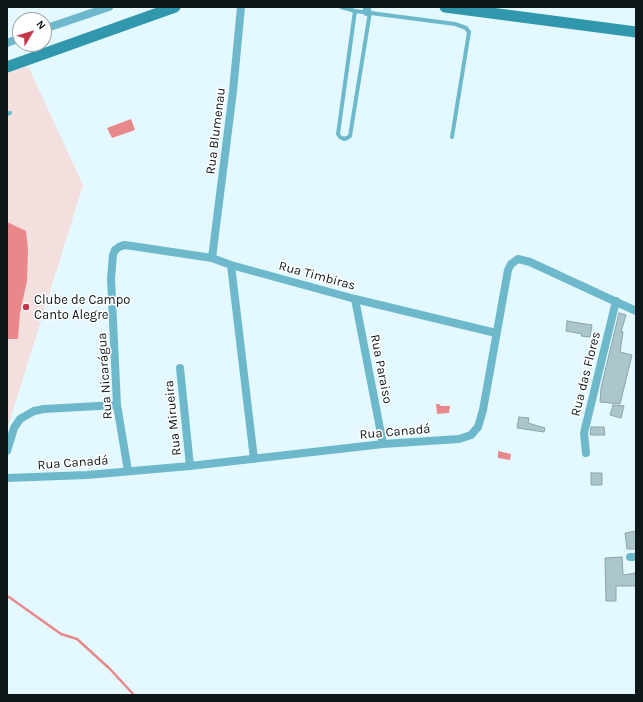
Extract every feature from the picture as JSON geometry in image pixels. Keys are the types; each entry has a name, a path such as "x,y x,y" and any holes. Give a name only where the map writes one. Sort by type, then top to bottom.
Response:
{"main road":[{"path":"7,68 175,7"},
{"path":"445,7 512,12 636,32"}],"street":[{"path":"52,26 108,7"},
{"name":"Rua Blumenau","path":"212,258 233,90 241,7"},
{"name":"Rua Nicarágua","path":"128,471 117,405 111,266 115,250 124,246 132,246"},
{"name":"Rua Timbiras","path":"132,246 212,258 355,299 496,333"},
{"name":"Rua Canadá","path":"7,478 51,477 190,466 383,444 459,439 471,435 478,427 481,418 508,270 511,264 518,259 530,262 636,311"},
{"path":"232,264 254,459"},
{"name":"Rua Paraiso","path":"355,299 383,444"},
{"name":"Rua das Flores","path":"586,453 584,433 616,301"},
{"name":"Rua Mirueira","path":"180,368 190,466"},
{"path":"7,451 14,428 20,419 34,411 44,409 117,405"}],"lane":[{"path":"342,7 355,11 368,11 464,26 469,32 452,137"},
{"path":"355,11 338,134 344,139 350,136 368,11"}],"shaded area":[{"name":"Clube de Campo Canto Alegre","path":"28,66 83,185 7,430 7,73"},
{"path":"131,119 135,130 112,138 107,128"},
{"path":"7,222 26,231 28,249 27,281 20,313 18,339 7,339"},
{"path":"436,404 441,406 450,406 449,413 437,414"},
{"path":"498,451 511,454 510,460 498,458"}],"building":[{"path":"619,313 626,315 621,332 623,332 620,352 632,355 620,404 600,402 601,388"},
{"path":"567,321 592,325 590,337 581,336 582,334 566,331"},
{"path":"613,405 624,406 621,418 610,415"},
{"path":"519,417 529,418 528,423 545,428 544,432 517,428"},
{"path":"591,427 604,427 605,435 590,435"},
{"path":"591,473 602,473 602,485 591,485"},
{"path":"636,531 636,549 627,549 625,533"},
{"path":"622,557 623,575 636,573 636,586 616,586 616,601 606,601 605,558"}],"waterway":[{"path":"7,597 61,634 77,639 110,669 134,695"}],"place":[{"name":"Clube de Campo Canto Alegre","path":"26,307"}]}
